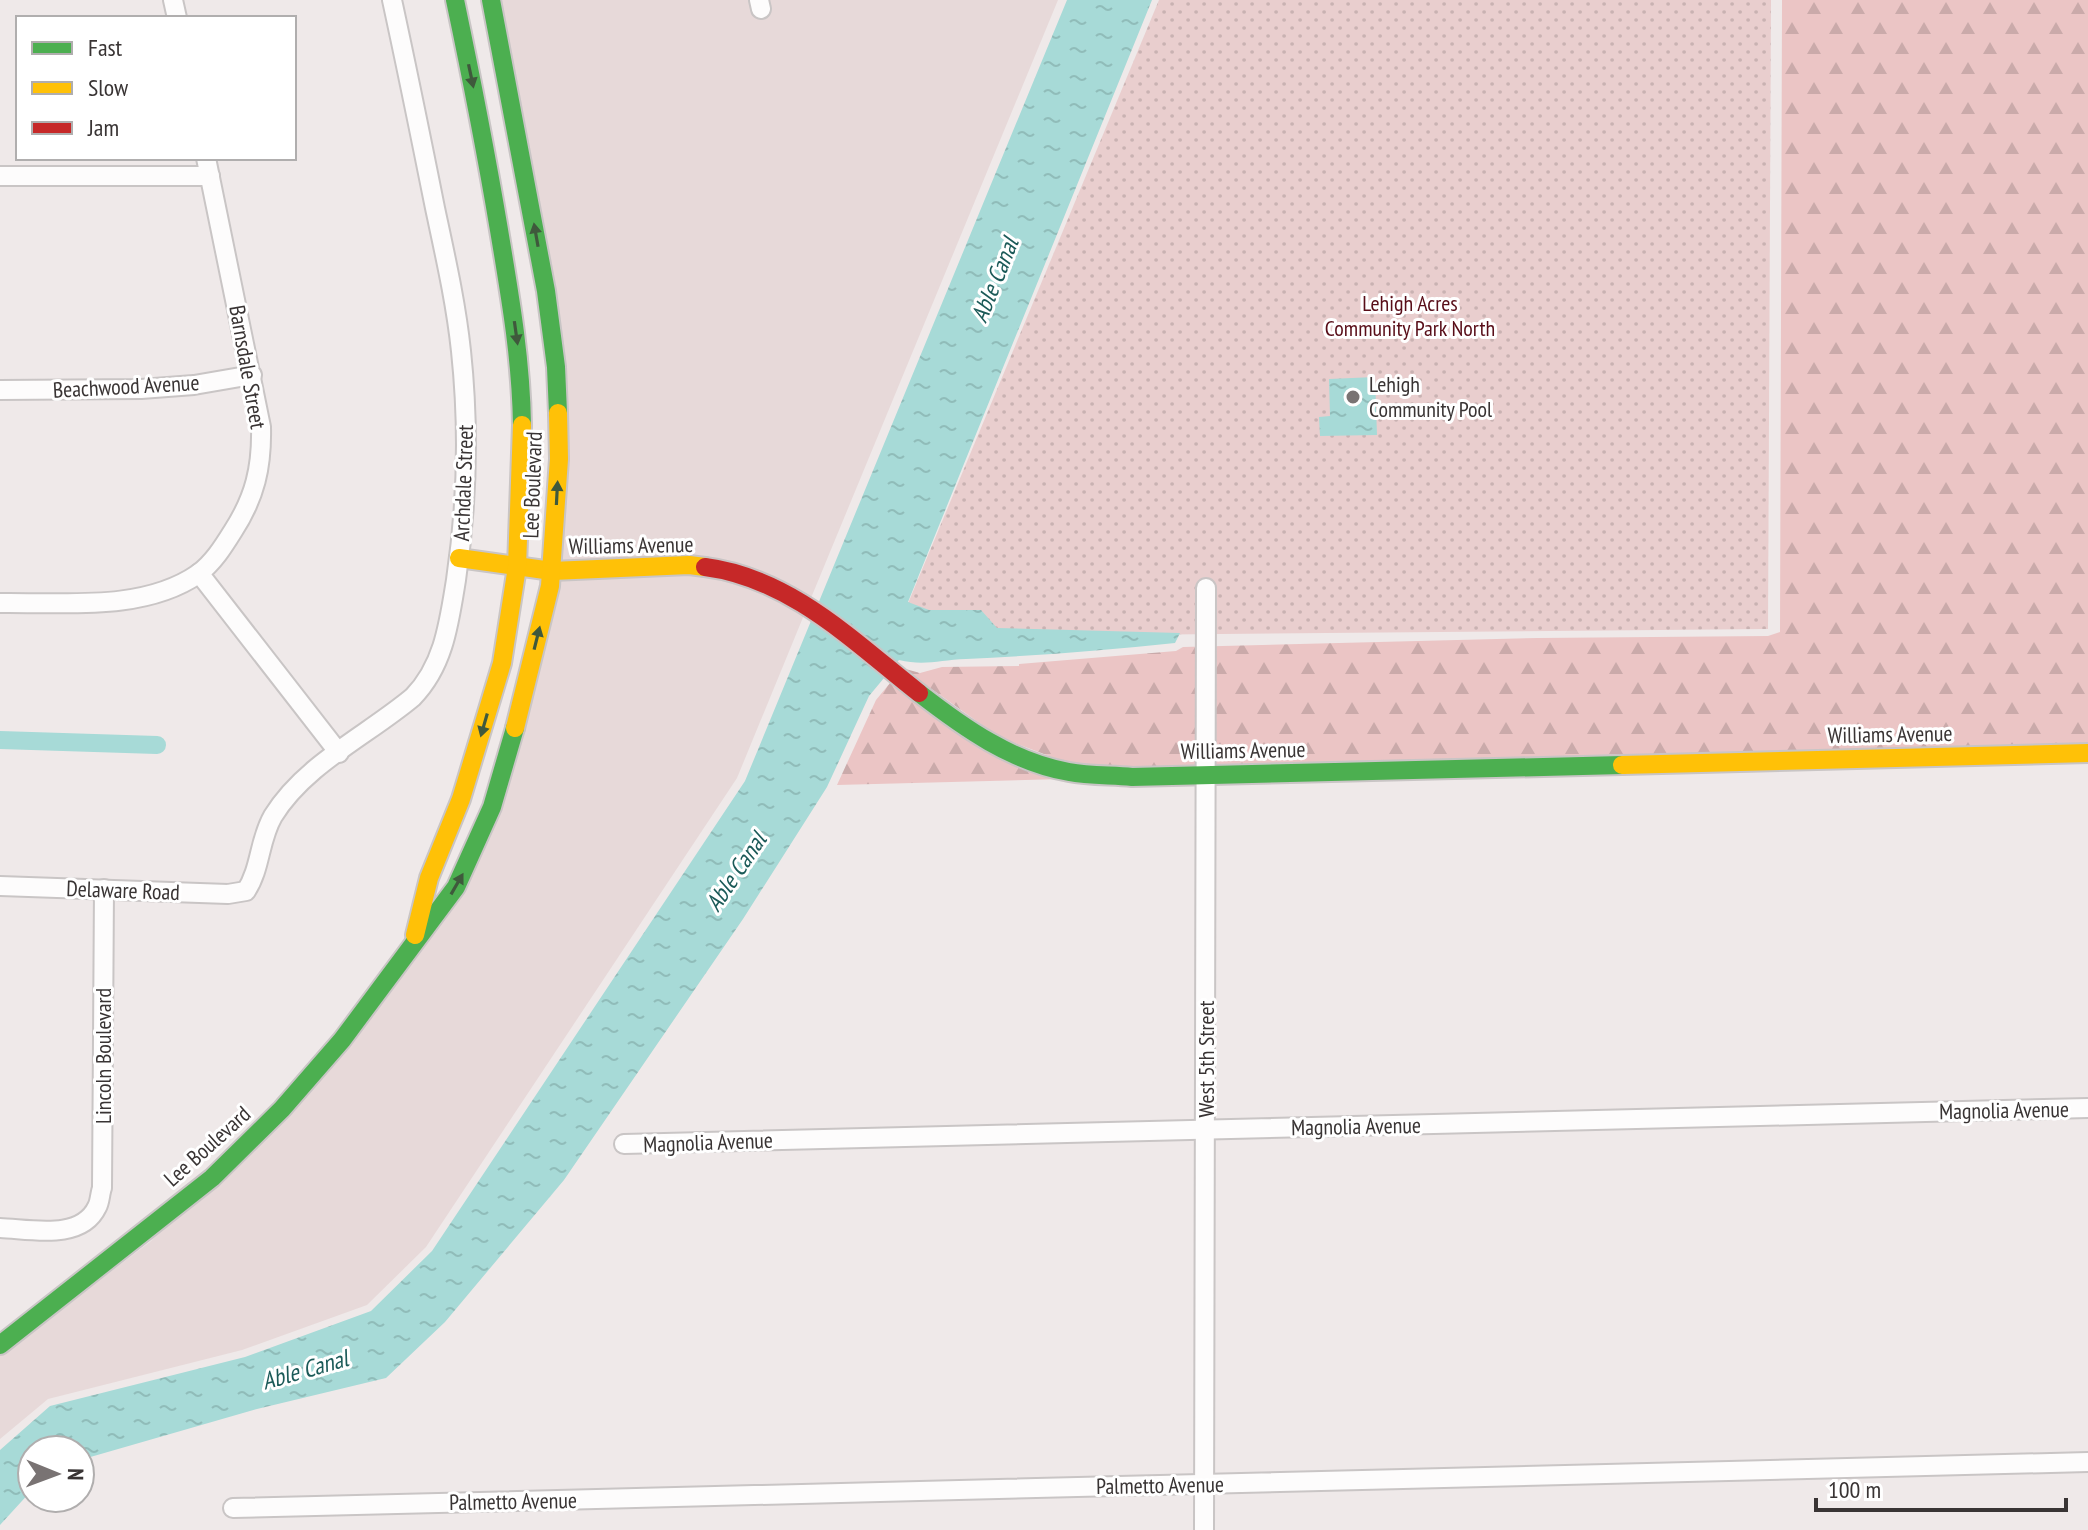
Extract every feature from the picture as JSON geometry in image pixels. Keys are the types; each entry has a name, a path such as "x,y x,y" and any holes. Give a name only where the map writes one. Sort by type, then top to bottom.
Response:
{"main road":[{"name":"Lee Boulevard","path":"412,947 429,878 461,799 502,663 517,567 523,456 521,368 480,120 455,0"},
{"name":"Lee Boulevard","path":"0,1345 157,1222 243,1149 315,1073 456,887 492,807 508,757 552,571 559,459 556,367 517,126 491,0"},
{"name":"Williams Avenue","path":"459,558 552,571 689,565 737,573 798,599 974,734 1036,763 1089,775 1206,775 2088,753"}],"street":[{"name":"Archdale Street","path":"246,891 255,878 264,835 272,818 301,784 397,711 427,683 442,650 459,558 465,422 461,350 451,285 392,0"},
{"path":"0,176 208,167"},
{"name":"Barnsdale Street","path":"199,573 218,555 244,515 259,476 262,454 252,375 208,167"},
{"name":"Beachwood Avenue","path":"0,390 141,389 194,385 252,375"},
{"path":"0,603 138,598 181,583 199,573 339,753"},
{"name":"West 5th Street","path":"1204,1530 1206,588"},
{"name":"Delaware Road","path":"0,886 228,894 246,891"},
{"name":"Lincoln Boulevard","path":"0,1228 73,1228 87,1219 97,1207 102,1188 104,889"},
{"name":"Magnolia Avenue","path":"624,1144 2088,1108"},
{"name":"Palmetto Avenue","path":"233,1508 2088,1462"}],"shaded area":[{"path":"501,0 1058,0 811,598 803,592 562,562 568,460"},
{"path":"689,574 734,581 804,615 737,778 426,1247 367,1305 242,1350 48,1399 0,1439 0,1356 151,1241 464,892 561,579"}],"green space":[{"name":"Lehigh Acres Community Park North","path":"1159,0 1771,0 1768,629 894,637"},
{"path":"1782,0 2088,0 2088,744 1132,768 1065,762 999,737 902,668 920,673 942,667 1019,666 1176,651 1183,647 1768,636 1780,632"},
{"path":"890,683 1063,779 837,785 876,700"}],"water":[{"name":"Able Canal","path":"1067,0 1152,0 908,602 929,610 981,610 997,628 1180,633 1175,643 916,663 899,660 869,696 827,787 743,919 564,1180 445,1322 386,1378 257,1409 96,1455 96,1434 18,1434 50,1406 245,1357 371,1311 432,1251 745,781"},
{"name":"Lehigh Community Pool","path":"1375,377 1377,435 1320,436 1319,417 1330,416 1329,379"},
{"path":"16,1436 16,1508 0,1525 0,1450"}],"waterway":[{"path":"0,740 157,745"}],"traffic: fast":[{"path":"455,0 507,279 517,351 522,425"},
{"path":"491,0 546,291 556,367 558,413"},
{"path":"919,693 971,731 1008,752 1048,767 1084,774 1132,777 1622,765"},
{"path":"0,1345 212,1178 282,1109 342,1040 456,887 492,807 515,728"}],"traffic: slow":[{"path":"515,728 550,586 559,459 558,413"},
{"path":"415,935 429,878 461,799 502,663 517,567 522,425"},
{"path":"459,558 552,571 689,565 705,567"},
{"path":"1622,765 2088,753"}],"traffic: jam":[{"path":"705,567 736,573 793,598 820,615 919,693"}],"place":[{"name":"Lehigh Community Pool","path":"1353,397"}]}
